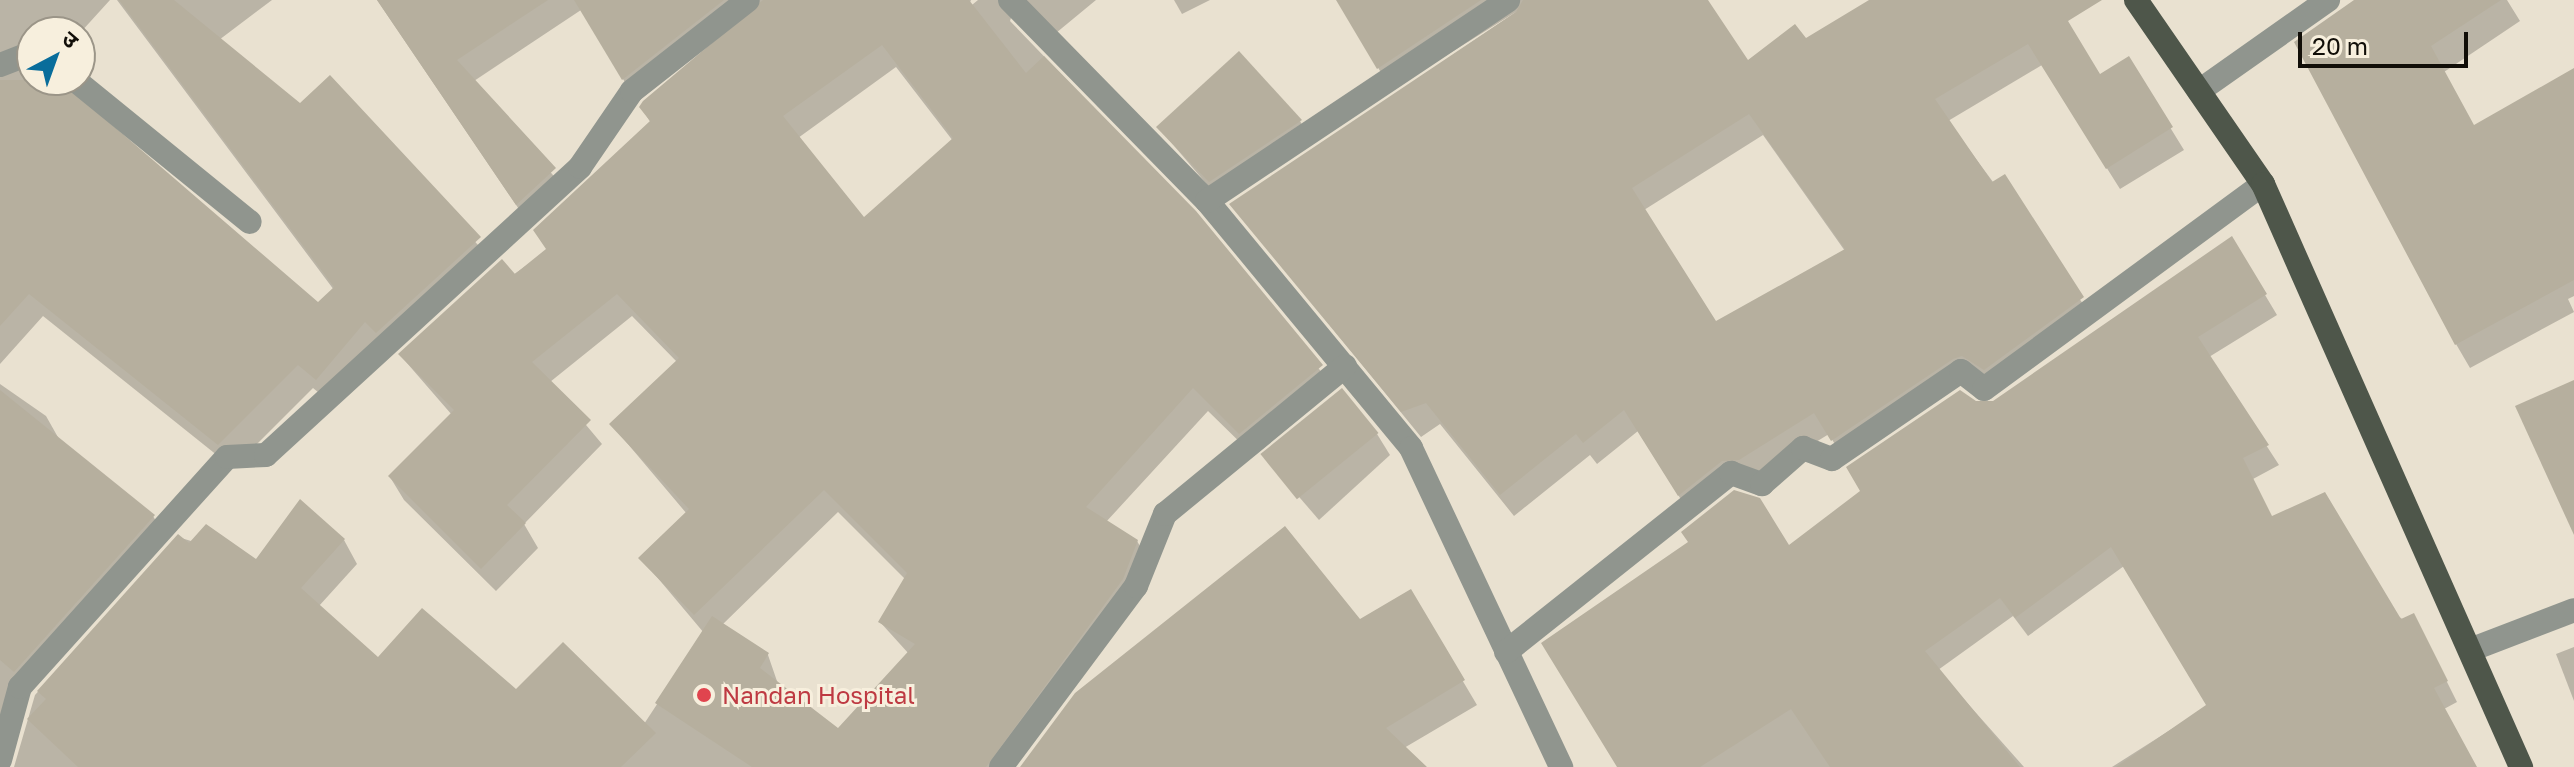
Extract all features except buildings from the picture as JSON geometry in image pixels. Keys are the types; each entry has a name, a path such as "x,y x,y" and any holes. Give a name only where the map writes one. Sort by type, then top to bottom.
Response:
{"main road":[{"path":"2136,0 2263,184 2521,767"}],"street":[{"path":"0,760 20,687 227,457 266,455 580,167 632,91 748,0"},
{"path":"1010,0 1207,201 1411,448 1561,767"},
{"path":"1207,201 1508,0"},
{"path":"2199,91 2328,0"},
{"path":"95,96 250,222"},
{"path":"1506,652 1731,473 1762,484 1803,448 1832,459 1961,371 1984,389 2263,184"},
{"path":"1001,767 1136,586 1171,508 1345,366"},
{"path":"2470,650 2574,610"}],"place":[{"name":"Nandan Hospital","path":"704,695"}]}
